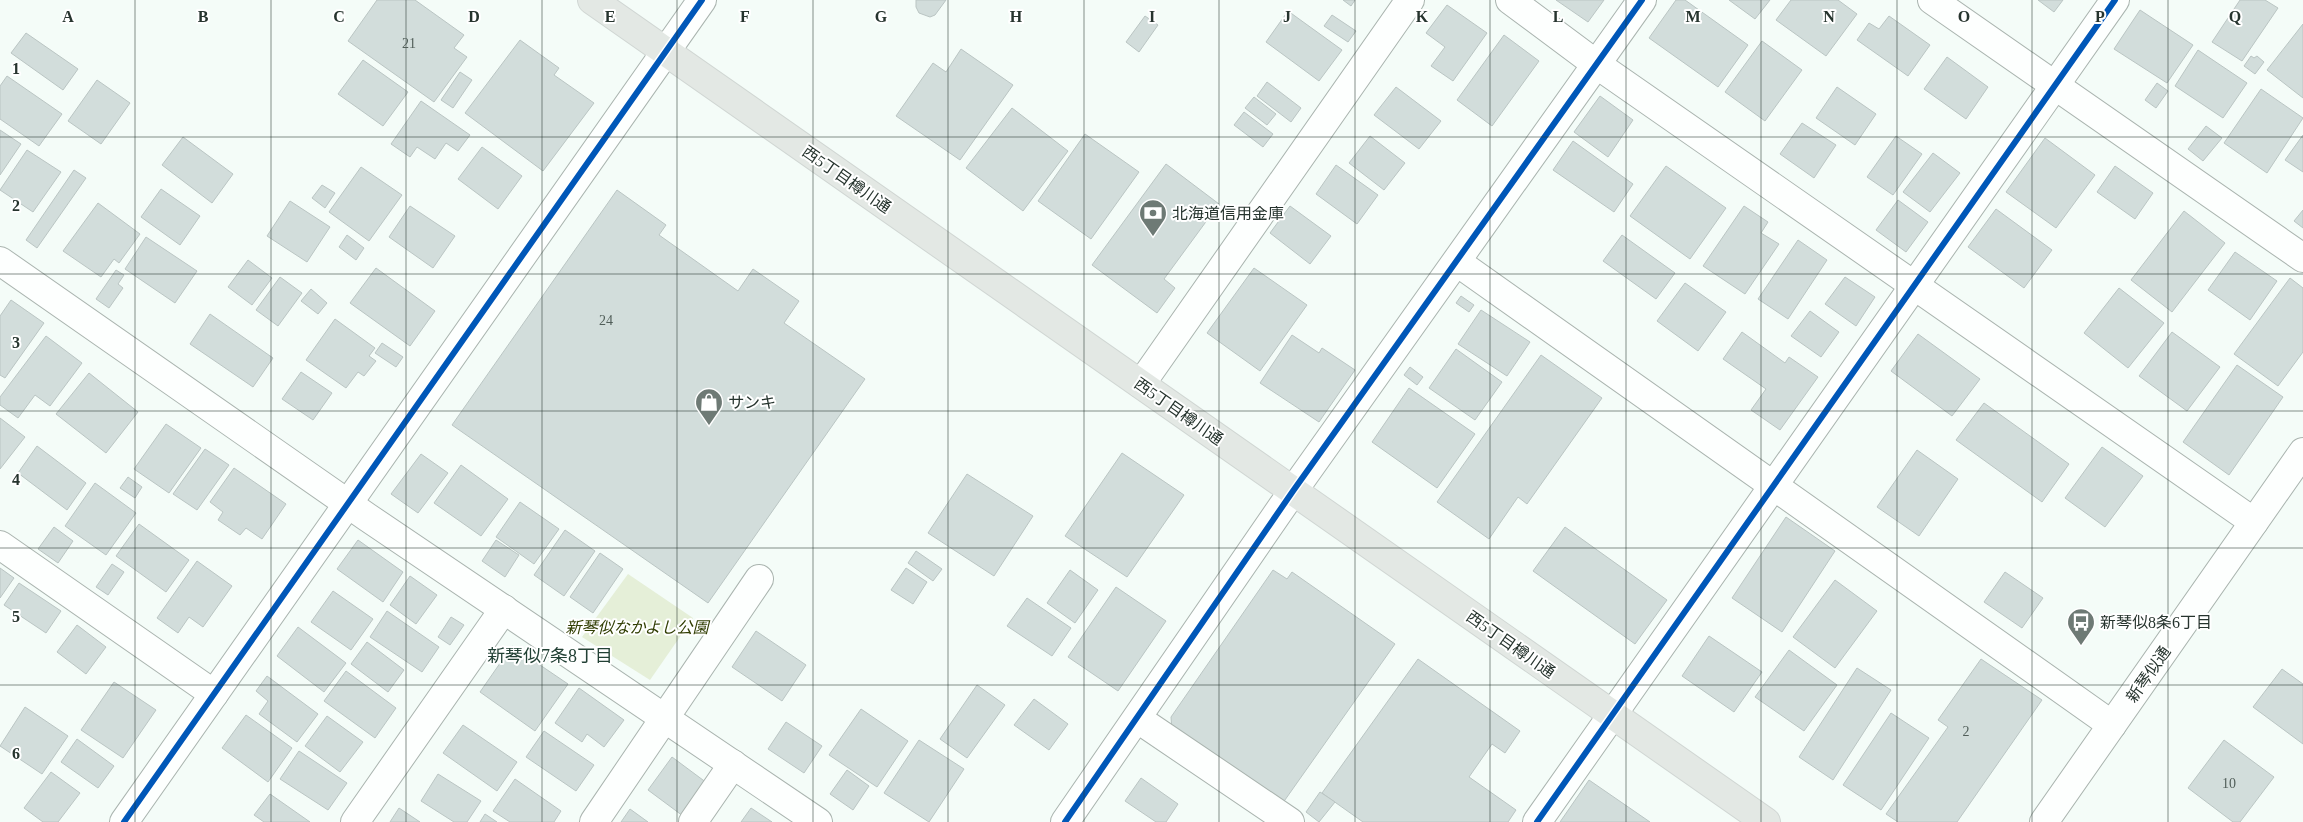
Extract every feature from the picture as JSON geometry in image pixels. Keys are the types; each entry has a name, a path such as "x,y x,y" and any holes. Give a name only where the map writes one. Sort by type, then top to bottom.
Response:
{"main road":[{"name":"西5丁目樽川通","path":"592,0 1766,822"}],"street":[{"path":"124,822 664,50 702,0"},
{"path":"1141,384 1410,0"},
{"path":"1510,0 1596,64 2254,522"},
{"path":"1065,822 1138,719 1293,491 1642,0"},
{"path":"1932,0 2054,87 2303,258"},
{"path":"1537,822 2115,0"},
{"path":"0,261 348,504 818,822"},
{"path":"1457,262 2112,726"},
{"name":"新琴似通","path":"2044,822 2303,452"},
{"path":"0,545 214,694"},
{"path":"594,822 759,578"},
{"path":"355,822 504,609"},
{"path":"1138,719 1290,822"},
{"path":"693,822 733,764"}],"green space":[{"name":"新琴似なかよし公園","path":"628,574 693,618 650,680 582,637"}],"building":[{"path":"377,0 415,0 464,35 454,48 467,57 434,102 348,41"},
{"path":"916,0 946,0 935,15 930,17 919,13 916,7"},
{"path":"1343,0 1355,0 1351,6"},
{"path":"1556,0 1604,0 1588,22"},
{"path":"1676,0 1685,0 1748,45 1718,87 1649,38"},
{"path":"1729,0 1770,0 1755,19"},
{"path":"1791,0 1838,0 1857,14 1826,56 1776,20"},
{"path":"2038,0 2063,0 2054,12"},
{"path":"2240,0 2265,0 2278,8 2242,61 2212,42"},
{"path":"1447,5 1487,33 1453,81 1431,66 1445,47 1426,33"},
{"path":"2140,10 2193,45 2167,83 2114,49"},
{"path":"1288,11 1342,50 1319,81 1266,42"},
{"path":"1332,15 1356,31 1348,42 1324,26"},
{"path":"1145,16 1158,25 1139,52 1126,42"},
{"path":"1889,16 1930,45 1908,76 1857,40 1869,23 1879,29"},
{"path":"2303,24 2303,98 2267,70"},
{"path":"26,33 78,69 63,90 11,53"},
{"path":"1504,35 1539,61 1492,126 1457,100"},
{"path":"520,40 559,68 554,75 594,103 543,171 465,113"},
{"path":"1762,41 1802,70 1765,121 1725,92"},
{"path":"961,49 1013,85 960,160 896,116 933,63 946,72"},
{"path":"2198,50 2247,83 2223,118 2175,86"},
{"path":"2251,56 2254,58 2257,56 2264,62 2255,74 2244,66"},
{"path":"1947,57 1988,87 1966,119 1924,89"},
{"path":"363,60 408,92 383,126 338,94"},
{"path":"460,72 472,80 453,108 441,100"},
{"path":"7,76 62,114 39,146 0,119 0,86"},
{"path":"97,80 130,103 101,144 68,121"},
{"path":"1267,82 1301,108 1291,122 1257,96"},
{"path":"2157,83 2168,91 2156,108 2145,100"},
{"path":"1396,87 1441,121 1419,149 1374,115"},
{"path":"1837,87 1876,114 1855,145 1816,118"},
{"path":"2261,89 2303,118 2267,173 2224,143"},
{"path":"1600,96 1633,120 1608,157 1574,132"},
{"path":"1254,97 1276,114 1267,125 1245,108"},
{"path":"421,101 470,135 458,151 446,143 435,159 417,147 410,157 391,144"},
{"path":"1012,108 1068,151 1023,211 966,168"},
{"path":"1244,112 1273,134 1263,147 1234,125"},
{"path":"1802,123 1836,145 1814,178 1780,154"},
{"path":"2206,126 2222,138 2203,161 2188,149"},
{"path":"0,130 21,144 0,175"},
{"path":"1085,134 1139,172 1091,239 1038,201"},
{"path":"2303,135 2303,172 2285,160"},
{"path":"1370,136 1405,163 1384,190 1349,163"},
{"path":"1896,136 1922,154 1893,195 1867,177"},
{"path":"183,137 233,174 212,203 162,165"},
{"path":"2045,138 2095,175 2056,228 2006,192"},
{"path":"1573,141 1633,184 1614,212 1553,170"},
{"path":"482,147 522,176 498,209 458,179"},
{"path":"27,150 61,172 33,212 0,190"},
{"path":"1933,153 1960,173 1930,212 1903,192"},
{"path":"1166,164 1219,204 1164,279 1175,288 1157,313 1092,265"},
{"path":"1336,165 1378,195 1357,224 1316,194"},
{"path":"1666,166 1726,208 1690,259 1630,216"},
{"path":"2115,166 2153,193 2135,219 2097,192"},
{"path":"361,167 402,195 369,241 329,212"},
{"path":"74,170 86,178 37,248 26,240"},
{"path":"322,185 335,193 325,208 312,198"},
{"path":"161,189 200,216 180,245 141,217"},
{"path":"617,190 666,225 659,235 738,291 753,269 799,301 784,323 865,379 708,603 452,425"},
{"path":"1898,200 1928,222 1906,252 1876,230"},
{"path":"290,201 330,227 307,262 267,236"},
{"path":"98,203 140,234 119,263 114,259 101,277 63,251"},
{"path":"410,206 455,236 433,268 389,237"},
{"path":"1290,206 1331,236 1310,264 1270,233"},
{"path":"1744,206 1768,222 1761,233 1779,244 1745,294 1703,266"},
{"path":"1996,209 2052,250 2024,288 1968,247"},
{"path":"2303,210 2303,228 2294,221"},
{"path":"2184,211 2225,243 2172,312 2131,280"},
{"path":"347,235 364,248 356,260 339,247"},
{"path":"1622,235 1675,273 1656,299 1603,261"},
{"path":"146,237 197,271 175,303 125,269"},
{"path":"1798,240 1827,260 1788,319 1758,299"},
{"path":"2235,252 2277,281 2250,320 2208,290"},
{"path":"248,260 272,278 252,305 228,287"},
{"path":"376,268 435,311 410,346 350,303"},
{"path":"1254,268 1307,305 1260,371 1207,333"},
{"path":"116,270 124,275 118,284 123,288 109,308 96,299"},
{"path":"280,277 302,293 278,326 256,310"},
{"path":"1845,277 1875,297 1856,326 1825,304"},
{"path":"2290,278 2303,288 2303,352 2278,386 2234,354"},
{"path":"1685,283 1726,312 1698,351 1657,321"},
{"path":"2119,288 2164,323 2128,368 2084,333"},
{"path":"311,289 327,303 318,314 301,301"},
{"path":"1461,296 1474,305 1469,312 1456,303"},
{"path":"11,300 44,323 5,378 0,375 0,316"},
{"path":"1481,310 1530,342 1507,376 1458,344"},
{"path":"1810,311 1839,332 1821,357 1791,336"},
{"path":"210,314 273,358 253,387 190,344"},
{"path":"335,319 375,348 369,356 376,361 364,376 358,372 346,388 306,360"},
{"path":"1742,332 1785,363 1789,357 1818,377 1780,430 1751,410 1766,389 1723,359"},
{"path":"2172,332 2220,367 2187,411 2139,376"},
{"path":"1918,334 1980,379 1952,416 1891,371"},
{"path":"1292,335 1319,353 1322,348 1355,370 1319,422 1260,383"},
{"path":"46,336 82,363 50,406 35,395 18,418 0,405 0,397"},
{"path":"382,343 403,357 396,367 375,353"},
{"path":"1456,349 1502,382 1475,420 1429,388"},
{"path":"1541,355 1602,398 1527,504 1518,497 1489,539 1437,502"},
{"path":"2237,365 2283,397 2229,475 2183,442"},
{"path":"1410,367 1423,377 1417,385 1404,375"},
{"path":"301,372 332,393 313,420 282,399"},
{"path":"89,373 138,412 106,453 56,414"},
{"path":"1409,388 1475,434 1437,488 1372,442"},
{"path":"1984,403 2069,464 2042,502 1956,440"},
{"path":"0,418 25,437 0,469"},
{"path":"166,424 201,448 169,493 134,469"},
{"path":"37,446 86,483 67,510 18,473"},
{"path":"2102,447 2143,476 2105,527 2065,498"},
{"path":"205,449 229,465 197,510 173,494"},
{"path":"1917,450 1958,479 1919,536 1877,507"},
{"path":"1122,453 1184,495 1127,577 1065,536"},
{"path":"421,454 448,473 418,513 391,494"},
{"path":"461,465 508,499 481,536 434,503"},
{"path":"234,468 286,504 262,539 246,528 240,535 218,520 223,512 210,502"},
{"path":"967,474 1033,516 994,576 928,533"},
{"path":"128,477 142,487 135,498 120,488"},
{"path":"95,483 136,513 106,555 65,526"},
{"path":"520,502 559,529 534,564 496,537"},
{"path":"1786,517 1835,551 1782,632 1732,598"},
{"path":"139,524 189,560 166,592 116,556"},
{"path":"54,527 73,541 58,563 38,549"},
{"path":"1565,527 1667,600 1635,644 1533,571"},
{"path":"565,530 595,551 564,596 534,575"},
{"path":"358,540 403,572 383,602 337,569"},
{"path":"496,540 519,555 505,577 482,561"},
{"path":"916,551 942,569 933,581 908,563"},
{"path":"600,553 623,569 593,613 570,597"},
{"path":"197,561 232,586 203,627 189,617 178,633 157,618"},
{"path":"112,564 124,572 108,595 96,587"},
{"path":"0,568 14,578 0,598"},
{"path":"906,568 927,582 913,604 891,590"},
{"path":"1070,570 1098,590 1075,623 1047,603"},
{"path":"1273,570 1287,579 1292,572 1395,644 1280,807 1172,731 1171,717"},
{"path":"2005,572 2043,598 2022,628 1984,602"},
{"path":"410,576 437,595 416,624 390,605"},
{"path":"1835,580 1877,611 1835,668 1793,637"},
{"path":"19,583 61,611 46,633 4,605"},
{"path":"1116,587 1166,621 1118,691 1068,657"},
{"path":"333,591 373,619 351,650 311,622"},
{"path":"1027,598 1071,628 1052,656 1007,626"},
{"path":"387,611 439,647 422,672 370,637"},
{"path":"451,617 464,625 450,645 438,637"},
{"path":"77,625 106,647 86,674 57,652"},
{"path":"298,627 346,663 324,692 277,656"},
{"path":"756,631 806,665 782,701 732,667"},
{"path":"1709,636 1762,672 1734,712 1682,676"},
{"path":"367,642 404,670 388,692 351,664"},
{"path":"512,646 568,684 535,731 480,692"},
{"path":"1789,650 1837,685 1804,731 1755,697"},
{"path":"1418,659 1520,731 1505,753 1492,744 1469,777 1516,810 1508,822 1363,822 1322,793"},
{"path":"1981,659 2042,700 1957,822 1898,822 1886,814 1948,727 1938,720"},
{"path":"1857,668 1891,690 1833,780 1799,757"},
{"path":"2282,669 2303,684 2303,744 2253,707"},
{"path":"346,671 396,708 375,738 324,701"},
{"path":"267,676 318,714 297,742 259,714 268,701 256,691"},
{"path":"114,682 156,710 123,758 81,730"},
{"path":"977,685 1005,705 967,758 940,739"},
{"path":"579,688 624,720 604,747 587,734 582,742 555,723"},
{"path":"1034,699 1068,724 1049,750 1014,725"},
{"path":"25,707 68,736 42,774 0,746"},
{"path":"861,709 908,741 877,787 829,755"},
{"path":"1891,713 1929,738 1881,810 1843,785"},
{"path":"246,715 292,748 268,782 222,748"},
{"path":"327,716 363,742 340,772 305,746"},
{"path":"786,722 822,746 804,773 768,749"},
{"path":"463,725 517,762 497,791 443,753"},
{"path":"544,731 594,765 576,791 526,757"},
{"path":"77,739 114,766 98,788 61,762"},
{"path":"919,740 964,769 929,822 884,793"},
{"path":"2224,740 2274,777 2240,822 2233,822 2188,788"},
{"path":"299,751 347,783 328,810 280,779"},
{"path":"672,757 707,783 683,816 648,790"},
{"path":"847,770 869,786 853,810 830,794"},
{"path":"51,772 80,793 58,822 43,822 24,808"},
{"path":"438,774 481,801 467,822 454,822 421,801"},
{"path":"1141,778 1178,804 1166,822 1156,822 1125,801"},
{"path":"515,779 561,811 554,822 510,822 493,811"},
{"path":"1589,780 1650,822 1560,822"},
{"path":"1320,792 1335,802 1319,822 1306,812"},
{"path":"270,794 310,822 264,822 254,815"},
{"path":"399,808 420,822 390,822"},
{"path":"751,808 772,822 741,822"},
{"path":"630,809 648,822 621,822"},
{"path":"485,814 497,822 480,822"}],"cycle path":[{"path":"124,822 702,0"},
{"path":"1065,822 1293,491 1642,0"},
{"path":"1537,822 2115,0"}],"place":[{"name":"北海道信用金庫","path":"1153,237"},
{"name":"サンキ","path":"709,426"},
{"name":"新琴似8条6丁目","path":"2081,646"}],"district":[{"name":"新琴似7条8丁目","path":"550,656"}]}
